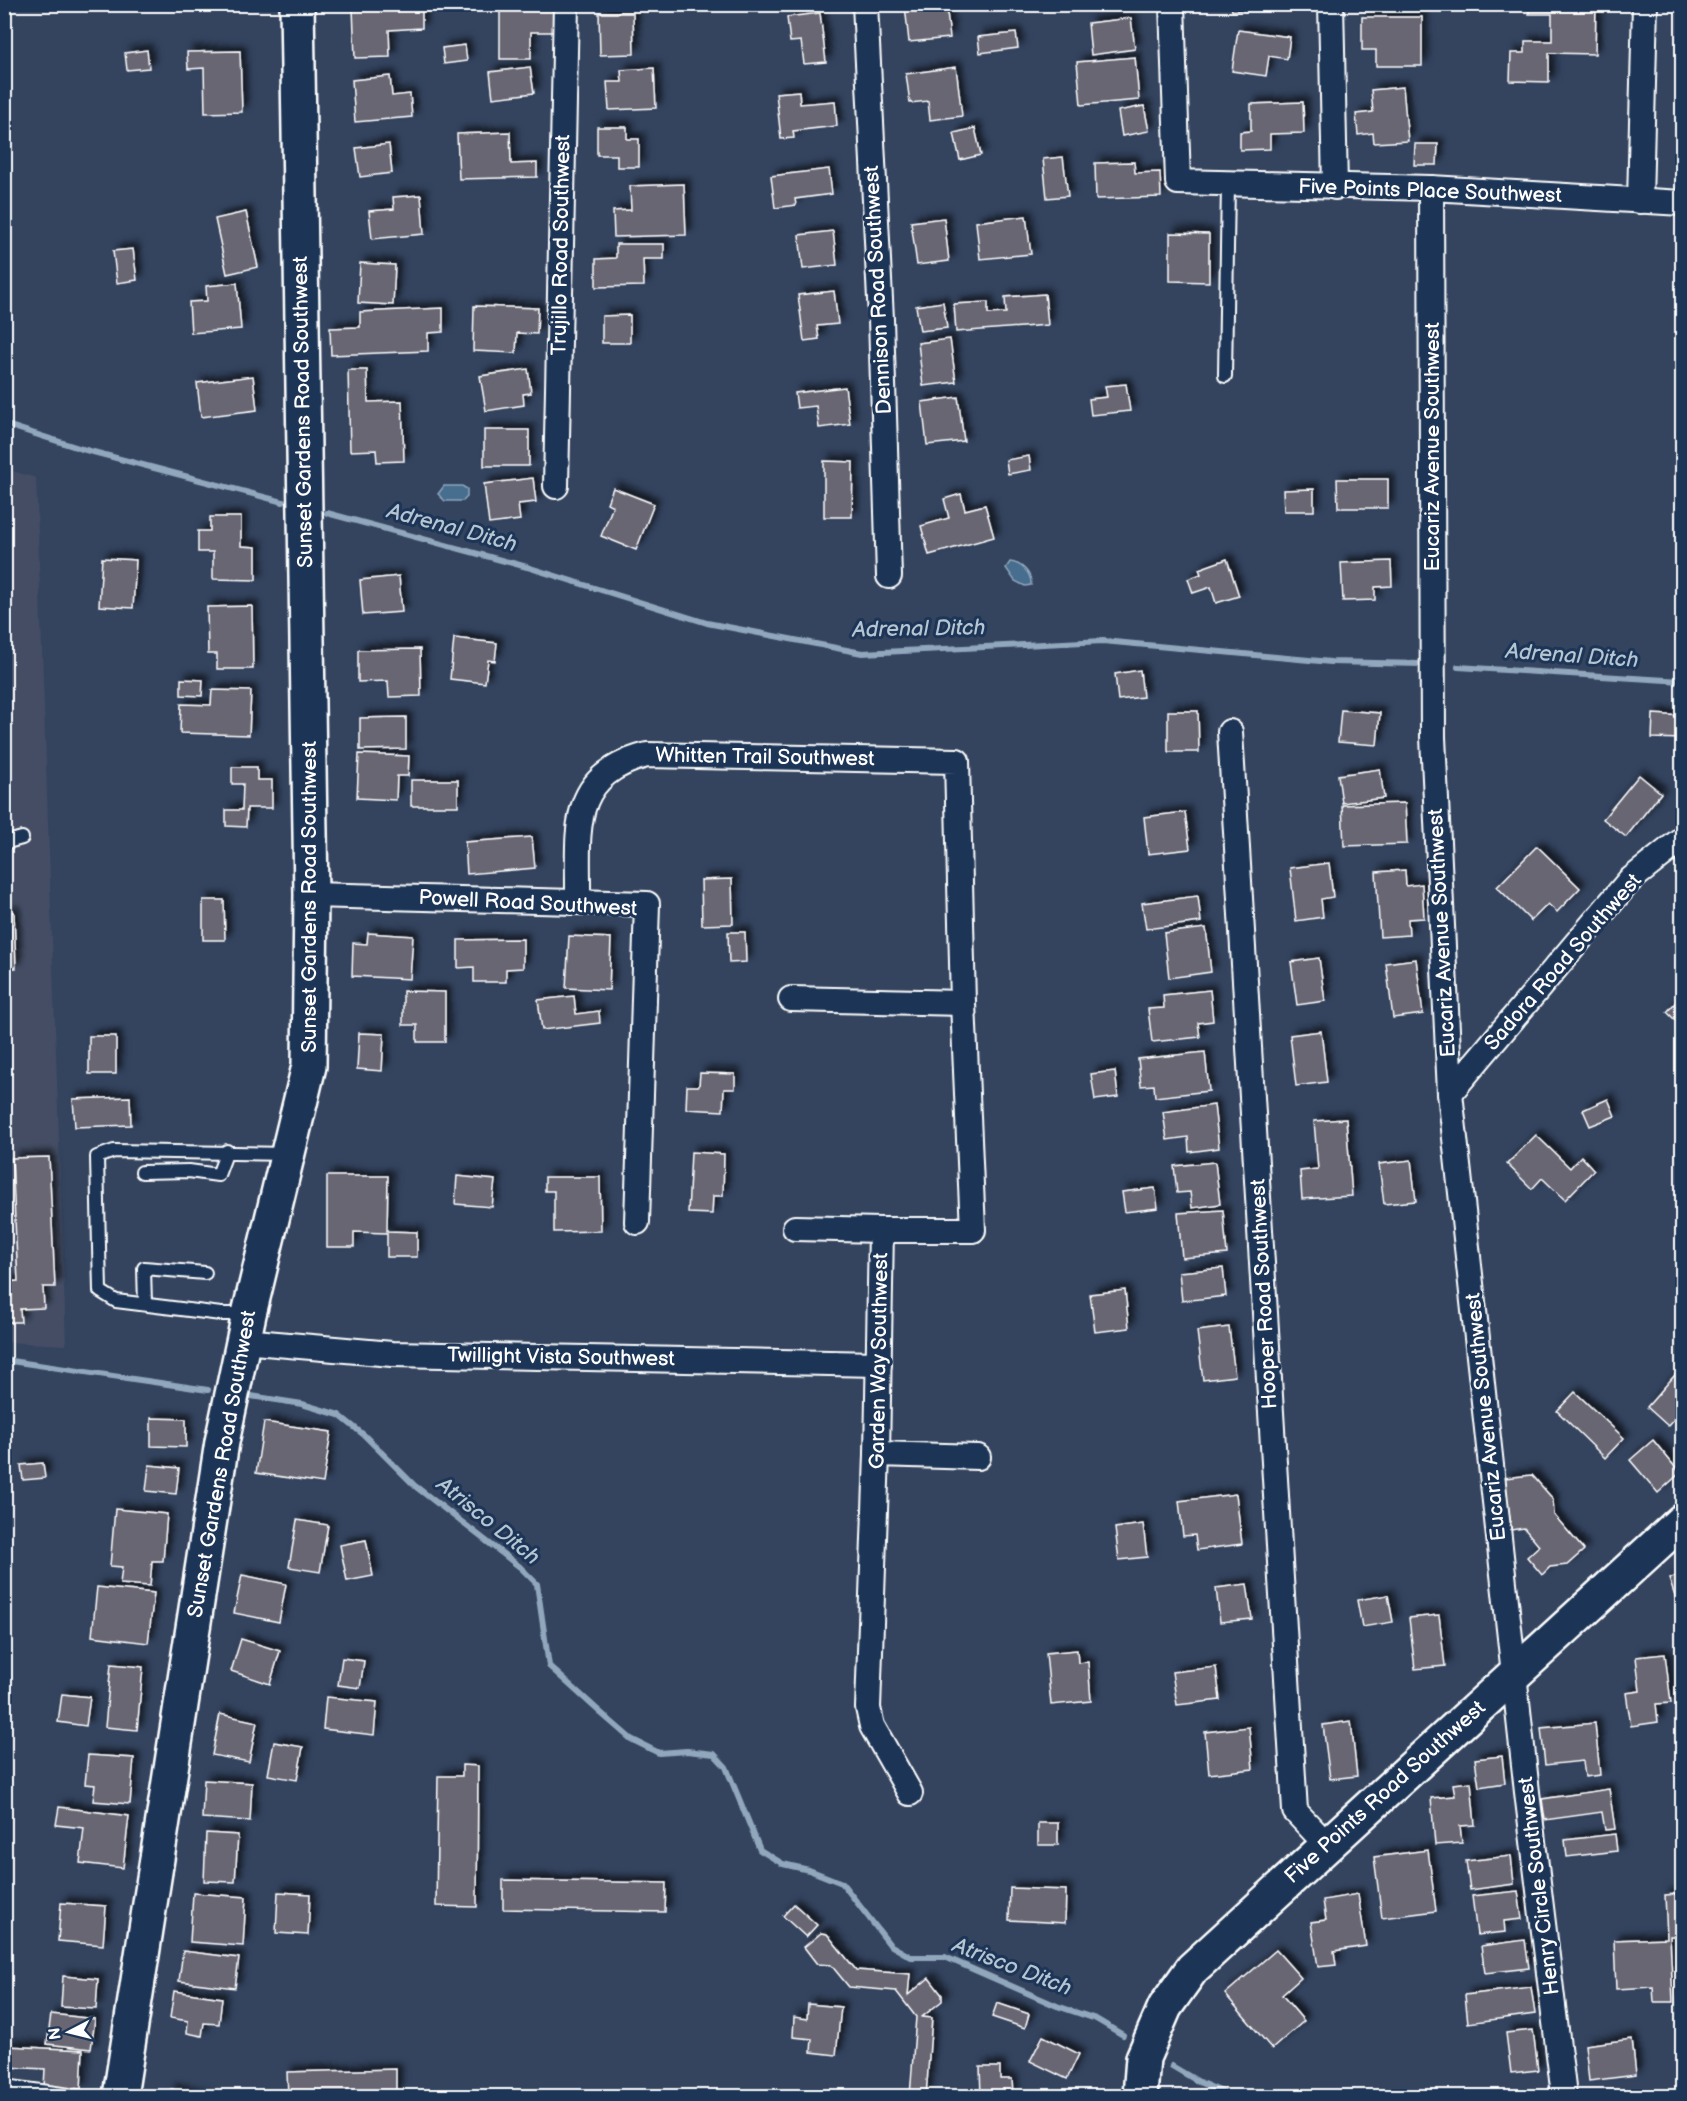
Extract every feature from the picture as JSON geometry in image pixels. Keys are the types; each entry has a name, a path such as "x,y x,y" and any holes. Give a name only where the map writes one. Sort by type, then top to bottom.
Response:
{"street":[{"name":"Sunset Gardens Road Southwest","path":"120,2097 222,1442 244,1336 309,1066 311,895 297,4"},
{"name":"Trujillo Road Southwest","path":"556,486 566,4"},
{"name":"Dennison Road Southwest","path":"865,4 881,319 889,576"},
{"name":"Five Points Place Southwest","path":"1172,4 1178,182 1431,188 1683,203"},
{"path":"1331,4 1335,187"},
{"path":"1640,201 1645,4"},
{"name":"Eucariz Avenue Southwest","path":"1431,188 1433,737 1450,1093 1515,1675"},
{"name":"Hooper Road Southwest","path":"1230,732 1295,1811 1326,1844"},
{"name":"Whitten Trail Southwest","path":"578,901 580,816 589,792 604,774 622,761 647,754 957,761"},
{"name":"Garden Way Southwest","path":"910,1793 872,1726 868,1708 877,1454 881,1230 973,1230 963,1003 957,761"},
{"name":"Sadora Road Southwest","path":"1450,1093 1629,881 1683,839"},
{"name":"Powell Road Southwest","path":"311,895 647,904 637,1222"},
{"path":"791,999 963,1003"},
{"path":"795,1227 881,1230"},
{"name":"Twillight Vista Southwest","path":"244,1336 392,1354 879,1364"},
{"path":"877,1454 978,1457"},
{"name":"Five Points Road Southwest","path":"1140,2097 1143,2058 1165,2007 1192,1969 1326,1844 1683,1521"},
{"name":"Henry Circle Southwest","path":"1515,1675 1564,2097"}],"lane":[{"path":"1225,376 1228,184"},
{"path":"4,843 22,838"},
{"path":"244,1336 221,1314 116,1301 100,1291 97,1157 114,1150 288,1155"},
{"path":"142,1172 189,1171 218,1175 227,1152"},
{"path":"146,1304 144,1269 205,1273"},
{"path":"12,2087 77,2097"}],"shaded area":[{"path":"5,469 36,478 66,1345 5,1342"},
{"path":"444,486 462,486 467,489 467,497 463,501 445,501 438,494"},
{"path":"1010,562 1025,569 1030,576 1031,585 1025,586 1015,581 1006,568"}],"building":[{"path":"946,4 950,38 909,42 905,6"},
{"path":"1090,4 1131,4 1131,6 1091,11"},
{"path":"1231,4 1275,4 1276,7 1232,11"},
{"path":"1529,4 1596,4 1595,54 1549,53 1549,82 1510,81 1511,53 1525,53 1525,41 1552,41 1552,14 1529,14"},
{"path":"422,6 422,28 389,30 390,57 355,58 353,8"},
{"path":"557,9 557,32 531,32 531,59 500,59 500,10"},
{"path":"599,13 633,13 634,54 600,55"},
{"path":"820,13 826,62 804,64 801,41 790,42 787,17"},
{"path":"1362,17 1422,17 1422,66 1376,66 1376,50 1362,50"},
{"path":"1131,18 1135,49 1091,55 1088,23"},
{"path":"1238,30 1290,37 1287,59 1269,56 1266,76 1232,71"},
{"path":"1016,33 1018,48 980,53 978,37"},
{"path":"465,45 467,61 444,64 442,48"},
{"path":"147,50 149,68 127,70 125,53"},
{"path":"240,51 242,112 205,113 204,68 188,69 187,52"},
{"path":"1135,57 1139,100 1081,105 1077,62"},
{"path":"530,67 534,93 493,98 490,72"},
{"path":"956,67 962,116 930,120 928,101 910,103 906,74"},
{"path":"654,68 656,108 609,110 607,82 622,82 621,70"},
{"path":"390,76 392,96 410,94 412,117 355,122 352,80"},
{"path":"1403,87 1408,141 1374,143 1373,133 1358,135 1356,114 1373,112 1371,90"},
{"path":"799,91 800,104 835,101 837,126 793,131 794,138 781,139 776,93"},
{"path":"1303,102 1304,133 1270,134 1270,149 1240,150 1240,132 1251,131 1251,104"},
{"path":"1144,106 1149,131 1122,136 1118,111"},
{"path":"597,127 627,127 627,139 639,139 639,167 617,167 617,155 597,155"},
{"path":"975,128 981,155 960,160 954,133"},
{"path":"510,132 511,164 537,163 537,177 459,179 457,134"},
{"path":"389,144 392,173 360,177 356,148"},
{"path":"1415,144 1438,144 1437,165 1414,165"},
{"path":"1063,157 1068,196 1047,198 1043,159"},
{"path":"1134,162 1135,173 1160,172 1161,197 1096,199 1095,163"},
{"path":"829,169 832,194 795,199 796,205 775,208 771,176"},
{"path":"684,184 686,235 614,237 613,211 631,210 630,186"},
{"path":"421,195 424,234 372,239 369,211 394,209 393,197"},
{"path":"246,212 258,267 227,274 215,219"},
{"path":"1026,216 1031,254 980,259 976,222"},
{"path":"944,218 949,261 917,265 911,222"},
{"path":"833,231 837,265 803,269 799,235"},
{"path":"1170,233 1209,234 1209,282 1170,281"},
{"path":"616,244 664,244 664,259 643,259 644,286 596,287 596,259 616,258"},
{"path":"133,249 137,280 117,283 113,251"},
{"path":"360,263 395,265 393,305 358,303"},
{"path":"237,283 241,329 191,333 189,302 207,301 206,286"},
{"path":"834,291 838,324 817,326 819,339 804,341 798,295"},
{"path":"1045,294 1048,325 956,332 954,304 988,302 988,314 1006,313 1005,297"},
{"path":"943,302 947,328 920,331 916,306"},
{"path":"474,306 538,308 537,334 517,333 516,353 473,351"},
{"path":"443,308 443,332 428,333 428,351 331,355 330,328 360,327 360,312"},
{"path":"630,315 630,343 602,343 602,316"},
{"path":"950,339 956,382 923,386 918,343"},
{"path":"528,369 531,393 523,394 524,405 486,411 480,376"},
{"path":"348,370 367,370 368,402 402,401 404,461 377,462 376,450 350,451"},
{"path":"253,376 257,410 201,417 197,383"},
{"path":"1126,384 1130,411 1091,415 1089,399 1107,397 1105,386"},
{"path":"845,387 850,424 819,428 816,406 797,408 795,393"},
{"path":"958,397 964,441 927,445 922,402"},
{"path":"484,430 529,430 529,466 484,466"},
{"path":"1029,456 1031,470 1008,474 1006,460"},
{"path":"824,461 853,462 852,517 824,517"},
{"path":"533,478 536,502 518,504 520,520 489,524 484,484"},
{"path":"1337,479 1388,479 1388,508 1338,508"},
{"path":"613,488 654,504 636,550 601,536 613,506 607,503"},
{"path":"1314,489 1314,511 1284,511 1283,490"},
{"path":"961,494 965,510 985,505 994,537 929,555 921,526 949,518 944,499"},
{"path":"210,517 241,517 241,546 256,547 256,580 213,579 213,552 198,552 198,531 210,531"},
{"path":"102,558 136,560 133,608 99,606"},
{"path":"1227,559 1239,596 1216,603 1211,587 1193,593 1188,579 1201,574 1199,569"},
{"path":"1391,561 1392,586 1375,587 1375,600 1343,601 1341,563"},
{"path":"399,576 402,612 363,615 360,580"},
{"path":"252,606 253,669 217,669 217,654 208,654 207,607"},
{"path":"454,638 497,643 495,661 488,660 485,683 450,679"},
{"path":"420,649 421,696 389,697 388,681 358,682 358,650"},
{"path":"1140,670 1143,697 1118,700 1115,674"},
{"path":"181,679 203,680 202,696 181,695"},
{"path":"212,690 251,691 249,735 180,733 181,704 211,705"},
{"path":"1341,710 1380,713 1377,745 1338,742"},
{"path":"1168,711 1198,711 1199,752 1168,752"},
{"path":"1653,714 1682,716 1682,739 1652,738"},
{"path":"406,717 406,749 360,750 360,718"},
{"path":"359,754 409,756 408,776 397,776 396,800 357,798"},
{"path":"232,767 257,767 257,780 272,780 272,808 247,808 246,827 226,826 226,810 242,810 243,784 232,784"},
{"path":"1380,769 1384,798 1342,803 1338,775"},
{"path":"1639,775 1661,793 1626,837 1603,819"},
{"path":"411,780 458,780 458,806 411,806"},
{"path":"1405,803 1407,844 1344,846 1342,805"},
{"path":"1185,812 1190,849 1148,854 1144,817"},
{"path":"532,837 535,868 467,874 465,842"},
{"path":"1537,846 1580,888 1557,912 1548,904 1531,921 1497,887"},
{"path":"1329,863 1333,897 1321,899 1323,917 1296,921 1290,868"},
{"path":"1405,870 1406,886 1422,884 1424,918 1408,919 1409,935 1380,937 1376,872"},
{"path":"732,879 733,924 702,925 701,880"},
{"path":"1198,896 1201,922 1146,929 1142,903"},
{"path":"203,900 224,900 225,940 203,940"},
{"path":"14,912 16,968 4,968 4,913"},
{"path":"1206,928 1211,972 1169,978 1164,933"},
{"path":"728,932 745,932 746,962 729,963"},
{"path":"368,933 413,936 410,979 352,976 353,943 367,944"},
{"path":"569,936 611,938 609,990 566,988"},
{"path":"523,939 523,968 506,969 506,982 474,982 474,967 458,968 458,940"},
{"path":"1319,958 1325,1001 1297,1005 1291,962"},
{"path":"1416,959 1423,1014 1393,1018 1386,963"},
{"path":"1210,990 1213,1021 1198,1023 1200,1037 1152,1042 1148,1009 1164,1008 1163,995"},
{"path":"403,991 445,992 445,1042 417,1042 417,1025 403,1025"},
{"path":"1682,995 1682,1027 1667,1012"},
{"path":"574,996 576,1014 599,1011 600,1023 542,1030 538,1000"},
{"path":"1321,1031 1327,1082 1296,1086 1290,1035"},
{"path":"359,1033 384,1034 382,1071 357,1069"},
{"path":"89,1036 116,1036 116,1074 89,1074"},
{"path":"1205,1052 1209,1091 1155,1097 1154,1085 1141,1086 1138,1059"},
{"path":"1115,1071 1118,1097 1095,1100 1091,1074"},
{"path":"700,1073 735,1074 735,1089 724,1089 723,1111 686,1109 687,1086 699,1086"},
{"path":"130,1097 131,1125 75,1127 73,1099"},
{"path":"1608,1099 1615,1116 1590,1126 1583,1110"},
{"path":"1214,1105 1219,1148 1189,1152 1188,1137 1167,1140 1163,1112"},
{"path":"1346,1119 1352,1196 1302,1199 1300,1171 1318,1169 1314,1121"},
{"path":"1536,1135 1570,1168 1581,1156 1594,1170 1565,1200 1542,1178 1532,1189 1507,1164"},
{"path":"691,1152 724,1154 723,1196 713,1196 712,1214 688,1213"},
{"path":"49,1157 55,1287 43,1287 44,1308 20,1309 21,1322 4,1322 4,1282 18,1281 12,1158"},
{"path":"1411,1160 1416,1201 1384,1204 1379,1164"},
{"path":"1215,1162 1220,1204 1192,1208 1190,1192 1177,1193 1174,1166"},
{"path":"327,1176 388,1176 387,1231 417,1232 417,1257 387,1257 387,1233 354,1232 354,1247 327,1247"},
{"path":"457,1176 495,1180 492,1207 455,1204"},
{"path":"545,1177 600,1177 601,1231 554,1232 554,1191 545,1191"},
{"path":"1155,1188 1158,1208 1125,1212 1122,1192"},
{"path":"1223,1210 1227,1254 1182,1258 1178,1213"},
{"path":"1223,1268 1226,1296 1182,1301 1179,1272"},
{"path":"1125,1290 1129,1328 1095,1332 1090,1294"},
{"path":"1229,1327 1235,1376 1203,1380 1197,1331"},
{"path":"1682,1367 1682,1410 1668,1426 1647,1407"},
{"path":"1575,1392 1624,1438 1605,1458 1557,1411"},
{"path":"151,1418 186,1419 186,1447 151,1446"},
{"path":"264,1422 331,1432 323,1483 256,1473"},
{"path":"1653,1440 1680,1473 1658,1493 1630,1460"},
{"path":"43,1463 45,1478 23,1480 21,1465"},
{"path":"149,1465 179,1468 176,1494 146,1491"},
{"path":"1532,1475 1553,1499 1554,1515 1584,1550 1567,1565 1550,1567 1542,1575 1527,1557 1539,1546 1524,1528 1511,1530 1505,1478"},
{"path":"1236,1494 1242,1544 1197,1550 1195,1535 1183,1536 1179,1501"},
{"path":"115,1509 167,1514 163,1561 152,1561 150,1586 120,1584 122,1567 110,1566"},
{"path":"297,1520 328,1525 320,1572 289,1567"},
{"path":"1143,1524 1147,1557 1119,1560 1115,1528"},
{"path":"366,1540 373,1576 347,1581 340,1545"},
{"path":"1682,1574 1682,1607 1679,1608 1669,1579"},
{"path":"242,1575 286,1584 279,1622 234,1613"},
{"path":"1247,1584 1252,1619 1220,1622 1216,1588"},
{"path":"97,1587 154,1593 148,1643 92,1636"},
{"path":"1388,1595 1393,1622 1362,1627 1357,1600"},
{"path":"1439,1615 1445,1666 1415,1669 1409,1618"},
{"path":"241,1639 280,1651 270,1684 231,1671"},
{"path":"1077,1650 1078,1663 1088,1662 1091,1701 1051,1705 1046,1653"},
{"path":"1665,1654 1671,1703 1656,1704 1658,1722 1631,1726 1626,1693 1640,1691 1636,1657"},
{"path":"342,1658 364,1661 360,1688 338,1685"},
{"path":"111,1664 143,1667 137,1730 105,1727"},
{"path":"1216,1667 1220,1700 1177,1705 1172,1672"},
{"path":"62,1694 90,1697 86,1726 58,1722"},
{"path":"326,1697 377,1702 374,1735 323,1729"},
{"path":"220,1714 257,1722 249,1762 212,1755"},
{"path":"1351,1721 1357,1776 1330,1779 1323,1725"},
{"path":"1595,1723 1600,1775 1585,1777 1583,1761 1545,1765 1541,1728"},
{"path":"1249,1727 1253,1769 1209,1774 1205,1732"},
{"path":"274,1742 303,1747 297,1780 268,1775"},
{"path":"88,1755 134,1758 130,1804 93,1801 95,1785 85,1784"},
{"path":"1502,1756 1505,1783 1479,1787 1475,1759"},
{"path":"462,1765 478,1766 477,1907 436,1906 438,1776 462,1776"},
{"path":"204,1780 252,1783 250,1821 202,1818"},
{"path":"1471,1782 1475,1825 1460,1826 1462,1843 1435,1845 1431,1798 1455,1796 1453,1784"},
{"path":"1609,1789 1615,1829 1605,1830 1602,1812 1545,1820 1542,1799"},
{"path":"59,1807 129,1816 123,1868 80,1863 84,1828 56,1825"},
{"path":"1038,1823 1058,1823 1058,1845 1038,1845"},
{"path":"206,1833 238,1835 235,1882 204,1881"},
{"path":"1615,1834 1617,1851 1567,1857 1565,1840"},
{"path":"1428,1850 1436,1911 1382,1918 1374,1857"},
{"path":"1511,1856 1514,1884 1470,1890 1466,1861"},
{"path":"503,1880 666,1883 665,1912 503,1909"},
{"path":"1010,1888 1066,1890 1065,1923 1009,1920"},
{"path":"1518,1891 1522,1919 1504,1921 1505,1932 1477,1935 1472,1896"},
{"path":"278,1892 310,1894 308,1935 276,1933"},
{"path":"193,1893 246,1897 243,1946 190,1942"},
{"path":"1358,1894 1366,1946 1334,1951 1336,1965 1318,1967 1311,1922 1326,1920 1323,1900"},
{"path":"1678,1894 1679,1907 1682,1907 1682,1936 1670,1936 1673,2002 1654,2002 1653,1987 1616,1989 1614,1940 1667,1938 1665,1895"},
{"path":"61,1903 106,1906 103,1945 58,1941"},
{"path":"794,1904 817,1925 806,1937 783,1916"},
{"path":"821,1933 827,1934 856,1970 910,1974 908,1995 929,1978 942,1995 942,2001 922,2017 932,2018 926,2096 910,2096 916,2017 896,1991 849,1987 831,1965 817,1964 804,1947"},
{"path":"1525,1940 1529,1968 1485,1973 1481,1946"},
{"path":"1276,1950 1301,1978 1282,1995 1304,2021 1272,2049 1225,1994"},
{"path":"183,1951 239,1958 235,1988 179,1981"},
{"path":"63,1976 98,1979 96,2009 61,2007"},
{"path":"1531,1987 1535,2014 1468,2023 1465,1995"},
{"path":"174,1991 222,1998 219,2024 204,2023 202,2036 187,2033 188,2021 170,2018"},
{"path":"997,2003 1029,2014 1025,2028 992,2017"},
{"path":"808,2004 841,2007 836,2055 811,2052 812,2039 793,2037 794,2017 807,2019"},
{"path":"51,2014 95,2019 91,2049 47,2044"},
{"path":"1533,2030 1538,2070 1511,2073 1506,2033"},
{"path":"1043,2036 1079,2054 1067,2079 1030,2061"},
{"path":"1632,2039 1636,2075 1589,2081 1585,2045"},
{"path":"7,2046 83,2050 81,2089 44,2087 45,2069 6,2067"},
{"path":"980,2067 1000,2067 1000,2079 1012,2079 1013,2096 981,2096"},
{"path":"396,2069 396,2096 288,2096 287,2072"},
{"path":"171,2089 205,2096 169,2096"}],"waterway":[{"name":"Adrenal Ditch","path":"4,424 82,449 283,502"},
{"name":"Adrenal Ditch","path":"327,513 527,567 707,623 862,653 1103,641 1331,662 1421,664"},
{"name":"Adrenal Ditch","path":"1458,667 1682,681"},
{"name":"Atrisco Ditch","path":"4,1360 208,1390"},
{"name":"Atrisco Ditch","path":"251,1396 302,1404 339,1415 364,1435 415,1486 520,1567 537,1584 549,1666 631,1739 659,1753 687,1751 714,1754 726,1767 760,1850 783,1864 809,1870 842,1883 890,1945 911,1957 945,1957 1057,2006 1096,2019 1123,2035"},
{"name":"Atrisco Ditch","path":"1172,2066 1199,2082 1231,2096"}]}
